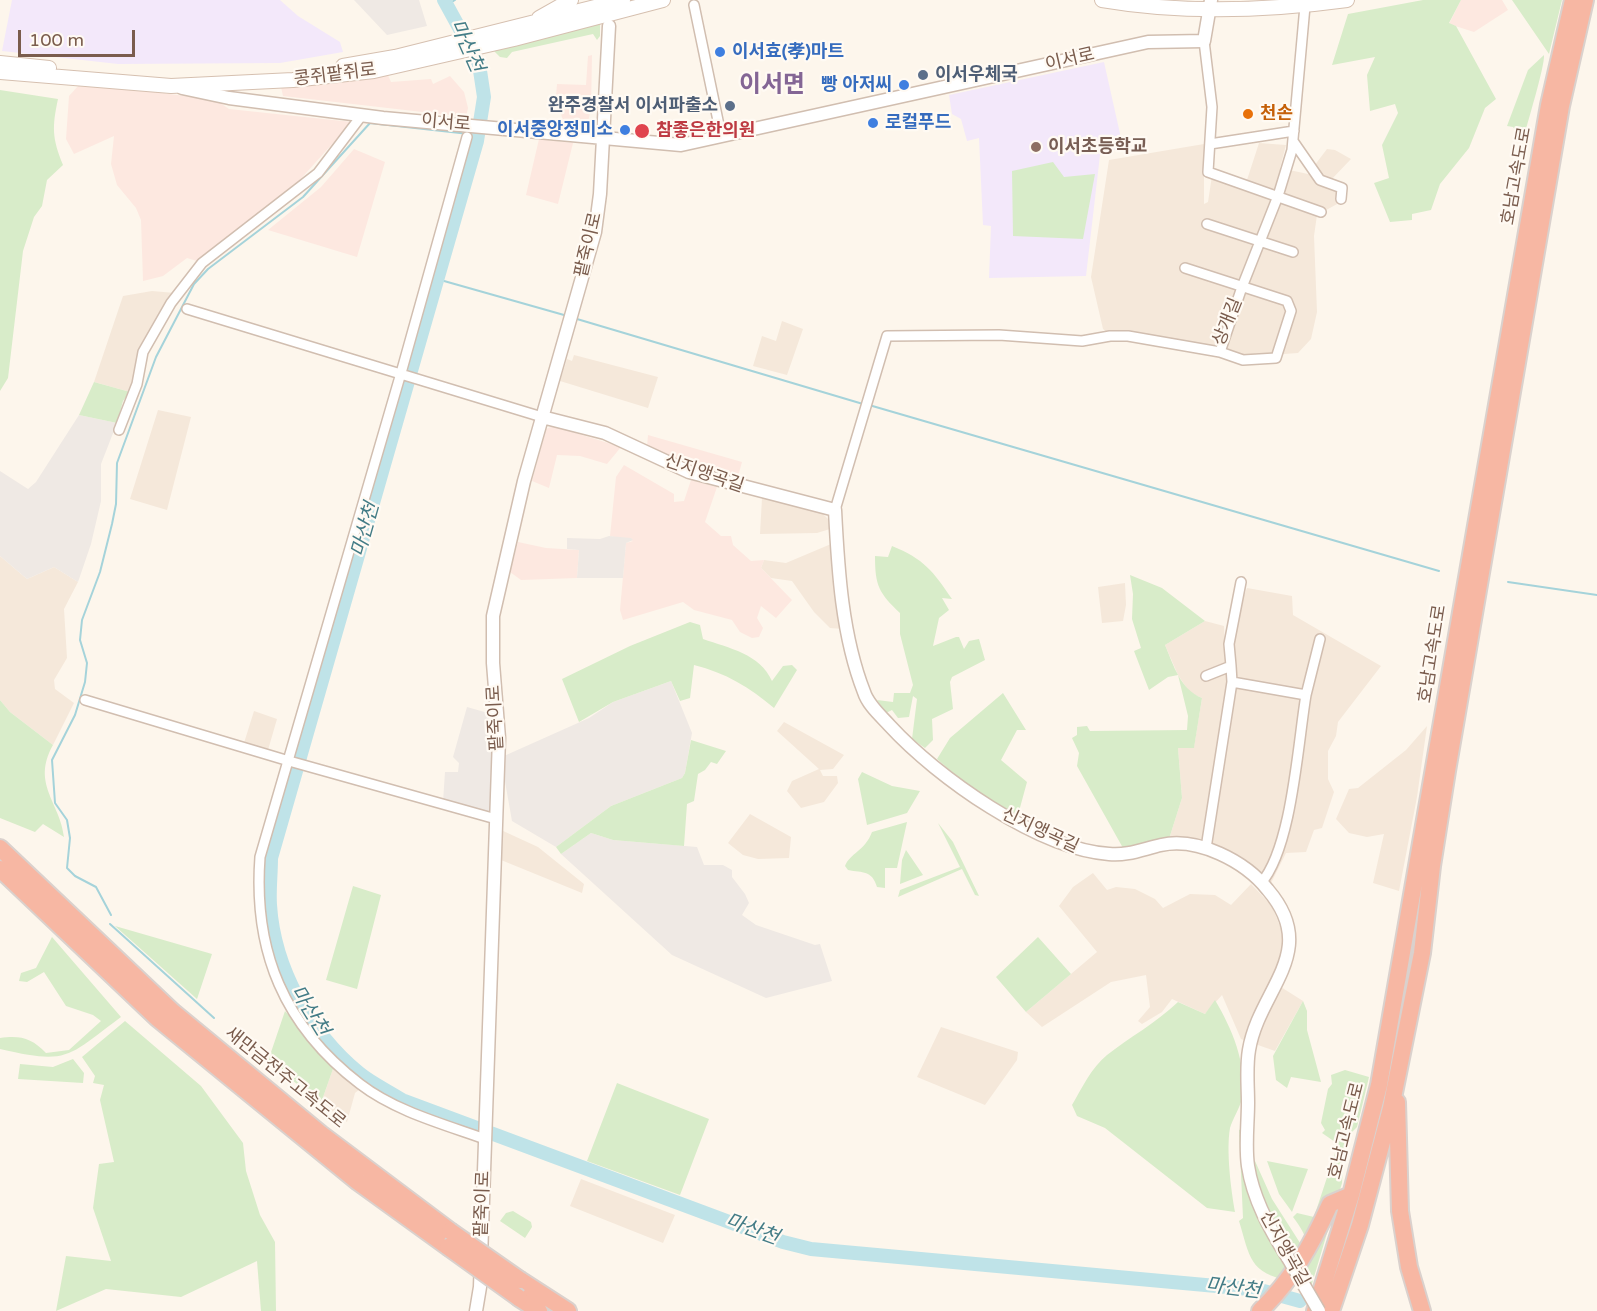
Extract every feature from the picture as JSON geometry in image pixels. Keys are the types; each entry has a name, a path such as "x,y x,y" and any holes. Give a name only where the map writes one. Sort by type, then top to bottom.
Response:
{"highway":[{"name":"호남고속도로","path":"1331,1311 1352,1222 1351,1196 1379,1085 1398,987 1480,493 1549,105 1573,0"},
{"name":"호남고속도로","path":"1317,1311 1352,1222 1396,1083 1422,953 1432,866 1561,106 1585,0"},
{"name":"새만금전주고속도로","path":"0,848 173,1012 519,1298 539,1311"},
{"name":"새만금전주고속도로","path":"0,869 166,1026 358,1182 568,1311"},
{"path":"1396,1083 1398,1193 1409,1267 1422,1311"},
{"path":"1260,1311 1283,1288 1295,1258 1330,1204 1351,1196"}],"main road":[{"path":"532,24 571,0"},
{"name":"콩쥐팥쥐로","path":"488,40 532,24 623,0"},
{"name":"콩쥐팥쥐로","path":"0,72 171,86 293,80 374,71 451,49 663,0"},
{"path":"1102,0 1150,7 1207,3 1305,6 1347,0"},
{"name":"콩쥐팥쥐로","path":"0,63 124,75 259,75 341,66 451,49"}],"street":[{"path":"1207,3 1204,41 1212,107 1208,172 1321,212"},
{"path":"694,5 721,135"},
{"name":"상개길","path":"886,336 999,335 1082,341 1110,336 1128,336 1220,352 1242,287 1278,196 1293,136 1305,6"},
{"name":"팥죽이로","path":"477,1311 480,1287 498,738 493,663 493,616 542,417 595,232 609,26"},
{"name":"이서로","path":"171,86 229,98 470,131 492,128 681,145 1148,42 1204,41"},
{"path":"119,430 137,384 143,352 171,303 202,263 318,173 362,115"},
{"path":"470,131 404,374 291,762 260,857 258,882 264,944 286,1000 303,1027 360,1085 405,1109 485,1138"},
{"path":"1210,144 1293,136 1320,180 1342,188 1341,199"},
{"path":"1207,224 1293,252"},
{"path":"1185,268 1287,302 1291,311 1276,357 1243,360 1220,352"},
{"path":"187,309 542,417"},
{"name":"신지앵곡길","path":"886,336 835,510 838,571 852,652 864,695 898,734 971,796 1016,822 1084,852 1123,855 1164,844 1206,848 1229,858 1261,883 1284,914 1291,946 1286,963 1254,1032 1249,1051 1248,1166 1258,1202 1272,1234 1295,1258 1317,1311"},
{"name":"신지앵곡길","path":"542,417 605,433 689,472 835,510"},
{"path":"1206,848 1232,682 1229,644 1241,582"},
{"path":"1261,883 1272,870 1285,826 1306,694 1320,639"},
{"path":"1206,676 1231,666"},
{"path":"1232,682 1306,694"},
{"path":"85,700 291,762 496,819"}],"shaded area":[{"path":"12,0 280,0 298,16 340,42 343,52 280,63 118,64 2,51"},
{"path":"354,0 419,0 427,26 387,35"},
{"path":"1461,0 1502,0 1508,10 1474,32 1449,24"},
{"path":"592,55 591,110 587,125 563,121 556,96 557,84 586,85 588,56"},
{"path":"1104,62 1123,147 1100,155 1086,276 989,278 991,226 983,225 979,138 967,141 961,119 952,114 949,95"},
{"path":"387,73 391,82 431,79 433,84 450,76 464,92 468,108 466,117 283,96 281,87"},
{"path":"78,86 139,90 216,100 229,109 352,122 297,183 197,261 187,258 163,276 143,281 141,220 136,208 117,185 111,164 114,136 74,154 66,139 69,96"},
{"path":"539,139 573,143 558,204 526,195"},
{"path":"1259,143 1286,145 1280,168 1308,174 1327,149 1335,150 1351,159 1330,181 1339,190 1339,203 1317,215 1314,236 1317,312 1311,339 1298,353 1242,357 1125,330 1107,332 1103,329 1091,277 1109,160 1204,144 1204,204 1208,202 1213,169 1247,180"},
{"path":"354,149 385,162 357,257 268,230 321,187"},
{"path":"152,291 175,293 137,367 130,392 94,382 123,296"},
{"path":"782,321 803,329 787,375 753,366 762,336 776,341"},
{"path":"574,355 658,377 648,408 560,381 567,359 572,361"},
{"path":"158,410 191,417 167,510 130,499"},
{"path":"79,415 117,423 101,464 101,501 91,544 78,582 54,567 27,579 0,556 0,471 28,489 36,482"},
{"path":"553,426 621,447 607,464 580,456 557,455 549,488 532,481 546,429"},
{"path":"648,435 742,462 737,480 698,469 647,447"},
{"path":"624,465 674,494 674,502 684,501 691,480 717,487 705,522 721,536 731,536 733,545 751,561 764,560 761,568 792,600 776,618 761,606 757,618 763,628 759,637 752,638 740,632 732,620 694,610 683,602 623,620 620,610 626,543 633,541 610,536 616,477"},
{"path":"762,498 820,511 828,519 830,529 817,533 760,534"},
{"path":"609,536 633,540 626,543 623,578 577,578 579,550 567,549 567,538 600,539"},
{"path":"518,542 546,548 579,550 577,578 521,580 510,572"},
{"path":"831,544 832,564 843,629 830,628 814,612 792,581 771,578 761,568 764,560 786,563"},
{"path":"0,556 27,579 54,567 78,582 64,609 67,658 54,680 55,689 74,703 53,745 10,712 0,700"},
{"path":"1125,583 1126,605 1123,621 1102,623 1098,587"},
{"path":"1247,588 1292,596 1293,615 1381,666 1338,722 1336,736 1328,751 1328,779 1334,792 1322,828 1314,830 1306,852 1286,853 1271,883 1244,859 1216,845 1169,839 1182,798 1178,748 1194,747 1202,698 1190,693 1178,675 1165,645 1205,621 1224,626 1226,675 1236,677 1234,646 1237,614"},
{"path":"671,681 692,733 685,773 682,778 611,806 556,847 512,821 504,776 504,756 589,718 613,702"},
{"path":"467,707 488,713 493,723 491,812 483,813 443,802 445,772 458,772 459,763 453,757"},
{"path":"254,711 277,719 268,750 244,743"},
{"path":"784,722 844,755 833,769 820,770 823,776 837,776 838,783 824,802 801,808 787,791 792,781 819,769 777,731"},
{"path":"1427,726 1417,797 1399,891 1373,883 1384,834 1367,837 1349,833 1336,819 1349,789 1358,788 1406,750"},
{"path":"750,814 791,837 789,858 758,859 743,855 728,843"},
{"path":"501,830 538,847 584,884 582,893 501,860"},
{"path":"591,833 613,840 697,847 704,865 723,865 732,870 732,877 749,903 742,915 756,925 815,945 820,944 832,981 766,998 672,955 561,854"},
{"path":"1093,873 1107,890 1116,887 1135,889 1155,899 1163,908 1190,894 1215,895 1231,905 1251,884 1272,906 1285,939 1273,982 1303,1001 1275,1051 1241,1039 1222,995 1205,1014 1172,999 1162,1012 1142,1024 1138,1021 1150,1007 1146,975 1111,982 1042,1027 1026,1012 1097,952 1059,906 1073,887"},
{"path":"941,1027 1018,1052 1017,1060 985,1105 917,1077"},
{"path":"334,1066 360,1089 355,1093 347,1122 321,1103"},
{"path":"581,1179 675,1215 663,1243 570,1206"}],"green space":[{"path":"1423,0 1461,0 1449,23 1456,26 1496,99 1485,108 1469,148 1440,184 1431,210 1412,214 1412,220 1390,222 1374,183 1389,178 1382,145 1398,113 1395,104 1370,111 1367,75 1375,57 1332,65 1348,14"},
{"path":"1512,0 1562,0 1549,54"},
{"path":"600,24 600,36 597,40 593,34 512,52 507,58 500,57 494,51"},
{"path":"1544,55 1539,83 1523,140 1513,127 1507,126 1528,70"},
{"path":"0,90 58,99 54,132 63,165 47,180 42,206 34,217 23,251 8,378 0,391"},
{"path":"1053,162 1064,177 1095,174 1083,239 1013,236 1012,171"},
{"path":"94,382 130,392 123,401 117,423 79,415"},
{"path":"892,546 927,567 952,599 942,598 949,610 939,618 933,646 959,637 964,649 969,641 979,639 985,660 952,677 950,682 953,709 932,719 933,740 925,748 912,739 917,699 913,696 909,717 898,718 892,710 886,713 877,700 893,702 894,693 910,693 913,685 900,634 900,613 887,600 877,582 875,556 888,557"},
{"path":"1130,575 1162,588 1205,621 1165,645 1183,683 1194,694 1202,698 1194,748 1178,748 1182,798 1169,839 1123,848 1077,766 1079,753 1072,738 1077,735 1077,727 1087,726 1090,731 1187,730 1188,716 1178,675 1168,677 1149,690 1134,651 1141,648 1132,619 1133,594"},
{"path":"690,622 700,625 703,639 752,658 767,672 772,681 783,666 792,665 797,670 774,708 737,682 694,665 690,698 680,701 671,681 613,702 579,722 562,679 630,646"},
{"path":"1003,693 1026,730 1017,730 1001,760 1027,782 1018,815 971,789 937,759 950,738"},
{"path":"0,700 10,712 53,745 47,759 46,782 64,837 43,824 35,832 0,818"},
{"path":"691,740 726,751 717,764 711,762 705,770 698,774 694,801 687,804 684,846 613,840 591,833 561,854 556,847 611,806 682,778"},
{"path":"862,772 892,786 920,791 907,813 867,825 858,779"},
{"path":"907,822 897,868 885,868 885,888 877,887 870,875 866,873 848,870 845,866 847,862 866,844 872,832"},
{"path":"938,823 953,842 979,896 975,895 962,869 898,897 900,890 960,867"},
{"path":"906,850 923,875 900,884 902,860"},
{"path":"353,886 381,895 357,989 326,980"},
{"path":"115,926 212,954 197,999"},
{"path":"52,937 121,1017 89,1041 66,1054 40,1056 0,1049 0,1038 14,1037 31,1041 46,1053 69,1050 101,1021 93,1015 66,1006 44,972 27,982 19,981 21,973 36,968"},
{"path":"1038,937 1071,974 1026,1012 996,977"},
{"path":"1215,1000 1237,1047 1242,1072 1242,1098 1230,1128 1229,1137 1235,1212 1207,1208 1105,1128 1077,1116 1072,1105 1087,1078 1101,1060 1178,1002 1205,1014"},
{"path":"1303,1001 1307,1011 1307,1030 1321,1082 1291,1077 1287,1088 1276,1080 1273,1056"},
{"path":"285,1011 334,1066 321,1103 268,1061"},
{"path":"125,1021 201,1086 243,1143 246,1171 260,1215 275,1242 276,1311 261,1311 257,1261 181,1297 106,1289 56,1311 66,1256 111,1261 93,1208 99,1164 114,1162 100,1100 104,1085 93,1083 95,1076 82,1057"},
{"path":"73,1059 84,1073 83,1083 18,1079 20,1064 53,1067"},
{"path":"1345,1070 1369,1077 1357,1127 1351,1133 1344,1150 1342,1183 1311,1287 1303,1272 1307,1243 1293,1217 1297,1213 1314,1217 1338,1144 1322,1133 1325,1130 1321,1123 1328,1089 1332,1084 1331,1075"},
{"path":"617,1083 709,1119 680,1195 587,1161"},
{"path":"1243,1128 1249,1194 1265,1232 1292,1278 1290,1281 1266,1273 1253,1262 1249,1254 1239,1221 1243,1218 1239,1130"},
{"path":"1255,1161 1272,1199 1302,1246 1293,1257 1266,1212 1257,1187"},
{"path":"1267,1161 1308,1169 1292,1212 1279,1194"},
{"path":"513,1211 531,1222 532,1227 525,1238 500,1221 506,1213"}],"waterway":[{"name":"마산천","path":"444,0 479,64 484,97 477,141 271,858 270,905 273,929 287,975 310,1019 341,1057 359,1073 402,1100 783,1242 811,1249 1260,1290 1300,1301"},
{"path":"447,5 455,0"},
{"path":"111,915 96,887 75,876 67,868 70,838 67,820 55,803 52,760 75,715 85,682 87,663 80,640 82,620 100,572 112,524 116,504 117,463 156,357 194,284 208,269 303,197 370,123 478,135"},
{"path":"437,279 564,315"},
{"path":"577,319 863,404"},
{"path":"869,405 1439,571"},
{"path":"1508,582 1597,595"},
{"path":"110,924 214,1018"}],"place":[{"name":"이서효(孝)마트","path":"720,52"},
{"name":"이서우체국","path":"923,75"},
{"name":"빵 아저씨","path":"904,85"},
{"name":"완주경찰서 이서파출소","path":"730,106"},
{"name":"천손","path":"1248,114"},
{"name":"로컬푸드","path":"873,123"},
{"name":"이서중앙정미소","path":"625,130"},
{"name":"참좋은한의원","path":"642,131"},
{"name":"이서초등학교","path":"1036,147"}],"district":[{"name":"이서면","path":"772,86"}]}
